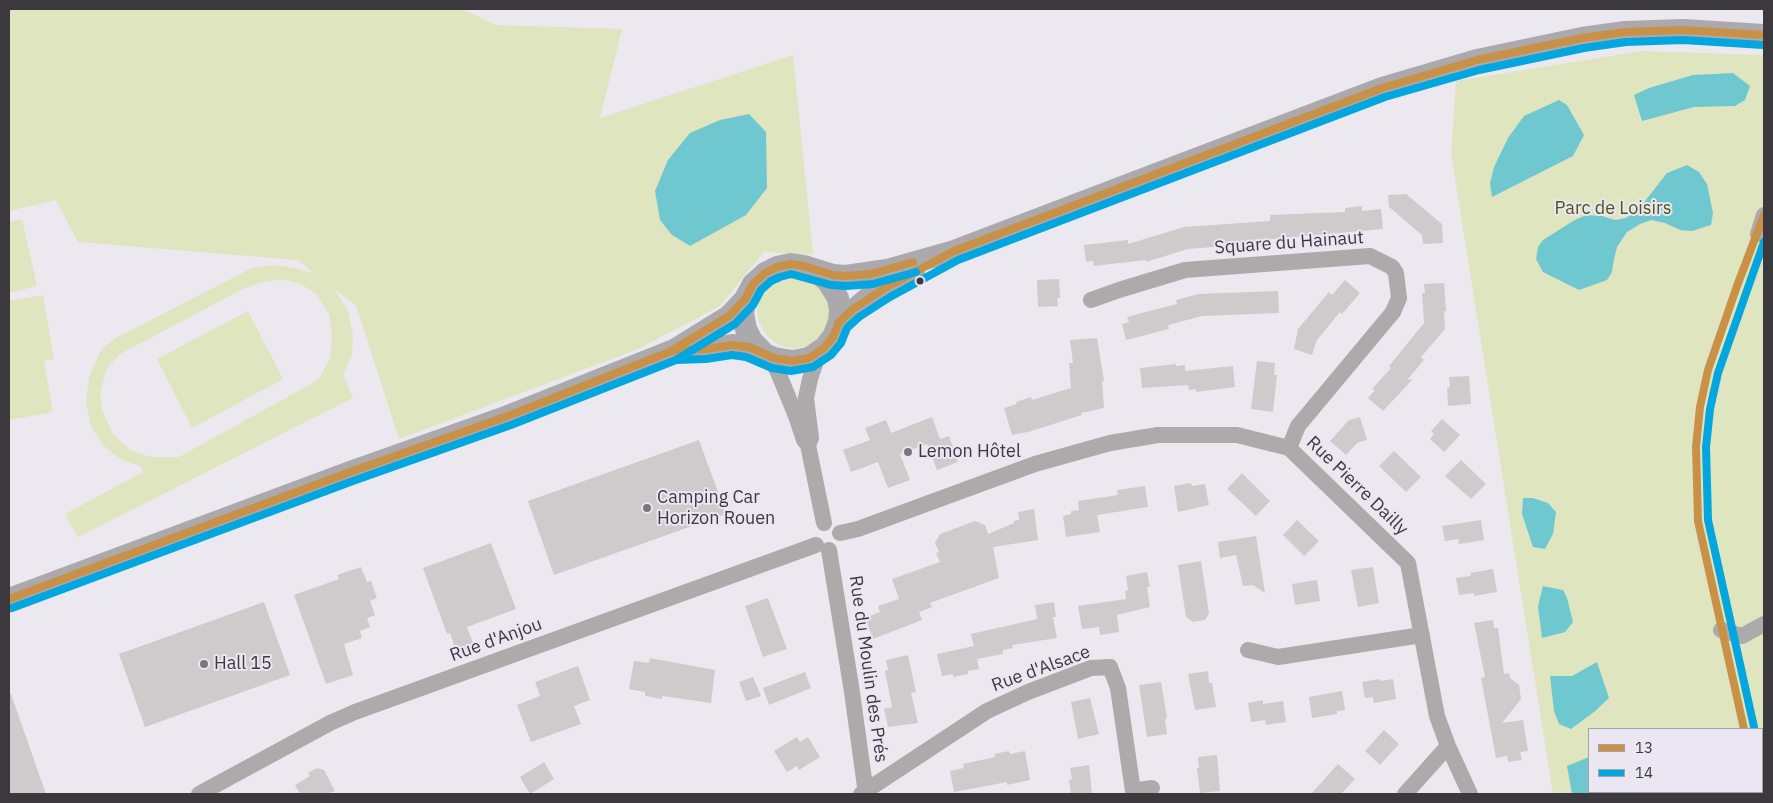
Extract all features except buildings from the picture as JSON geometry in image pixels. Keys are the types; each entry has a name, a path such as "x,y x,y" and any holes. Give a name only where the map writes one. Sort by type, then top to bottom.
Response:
{"main road":[{"path":"9,599 350,472 508,416 674,350 729,316 745,299 753,284 764,272 777,266 797,265 833,275 872,274 954,251 1382,88 1477,60 1545,44 1625,32 1683,30 1764,35"},
{"path":"839,322 853,309 885,288 954,251"},
{"path":"674,350 732,345 749,347 774,358 793,361 809,358 824,348 833,337 839,322 840,309 838,298 828,282 816,271"},
{"path":"745,299 743,314 746,329 752,341 765,353"}],"street":[{"path":"1758,234 1764,215"},
{"name":"Square du Hainaut","path":"1091,300 1185,270 1370,256 1392,267 1396,273 1399,298 1393,312 1298,426 1289,448"},
{"path":"808,445 811,438 806,398 816,361 824,348"},
{"path":"765,353 777,370 804,440 808,445 824,523"},
{"name":"Rue Pierre Dailly","path":"840,533 867,526 1035,464 1110,443 1158,436 1237,435 1289,448 1408,563 1437,716 1448,746 1470,794"},
{"path":"824,523 834,524 840,533 838,544 835,547 822,547 814,540 814,531 824,523"},
{"name":"Rue du Moulin des Prés","path":"822,547 852,692 864,793"},
{"name":"Rue d'Anjou","path":"199,794 330,723 355,712 822,547"},
{"path":"1721,630 1742,636 1764,624"},
{"path":"1248,650 1278,657 1422,635"},
{"name":"Rue d'Alsace","path":"864,793 987,711 1028,692 1091,668 1110,667 1118,688 1133,790 1152,788"},
{"path":"1405,794 1448,746"}],"green space":[{"path":"9,9 462,9 496,25 622,29 600,118 793,55 813,255 764,252 720,306 638,349 399,439 356,305 334,289 348,310 353,335 352,356 343,374 353,398 78,537 65,514 143,472 141,466 122,460 104,446 91,427 86,401 89,377 101,350 114,339 252,268 274,265 295,268 315,274 298,260 78,242 56,200 9,211","holes":["281,279 301,284 317,295 329,314 332,336 330,359 318,380 179,457 151,457 130,450 113,434 102,410 100,393 107,368 120,354 237,292 259,283"]},
{"name":"Parc de Loisirs","path":"1641,51 1764,55 1764,794 1553,794 1451,153 1456,81"},
{"path":"22,219 37,286 9,293 9,222"},
{"path":"784,274 808,275 832,301 829,326 814,342 804,347 782,346 764,332 759,322 757,311 759,299 764,288 773,279"},
{"path":"43,295 54,359 44,361 53,412 9,420 9,301"},
{"path":"248,311 283,379 192,428 157,359"}],"water":[{"path":"1733,73 1750,86 1745,100 1735,106 1694,107 1642,121 1634,95 1649,88 1693,75"},
{"path":"1559,100 1567,105 1584,135 1573,156 1492,197 1490,183 1494,167 1508,138 1524,116"},
{"path":"749,114 766,132 767,188 746,215 690,246 672,235 660,220 655,191 668,160 690,133 720,120"},
{"path":"1687,165 1699,172 1707,184 1713,213 1711,225 1692,231 1680,230 1665,223 1651,220 1640,224 1627,232 1617,247 1612,272 1607,280 1579,290 1543,272 1536,259 1538,247 1543,240 1586,215 1602,216 1615,220 1626,218 1638,210 1667,173"},
{"path":"1523,498 1533,498 1548,503 1556,512 1553,534 1545,549 1533,547 1522,514"},
{"path":"1543,586 1563,590 1573,622 1565,632 1542,638 1538,606"},
{"path":"1597,662 1609,698 1571,729 1559,724 1554,711 1550,676 1572,676"},
{"path":"1588,757 1588,793 1612,793 1572,794 1567,766"}],"transit line":[{"name":"13","path":"9,599 350,472 508,416 674,350 706,349 732,345 749,347 774,358 793,361 809,358 824,348 833,337 839,322 853,309 885,288 954,251 1382,88 1477,60 1582,38 1625,32 1683,30 1764,35"},
{"name":"14","path":"12,608 353,481 511,425 676,360 706,359 732,355 746,357 772,368 791,371 813,367 831,355 841,343 847,328 859,317 890,297 958,260 1385,97 1479,70 1584,48 1626,42 1683,40 1763,45"},
{"name":"13","path":"1744,728 1698,521 1696,447 1700,407 1708,370 1764,215"},
{"name":"14","path":"1754,727 1708,520 1706,447 1710,409 1718,373 1764,242"},
{"name":"13","path":"671,351 729,316 745,299 753,284 765,273 777,267 791,264 833,275 846,276 871,274 913,262"},
{"name":"14","path":"676,360 735,324 753,305 761,290 771,281 780,277 791,274 831,285 846,286 873,284 916,272"}],"place":[{"name":"Lemon Hôtel","path":"908,452"},
{"name":"Camping Car Horizon Rouen","path":"647,508"},
{"name":"Hall 15","path":"204,664"}]}
